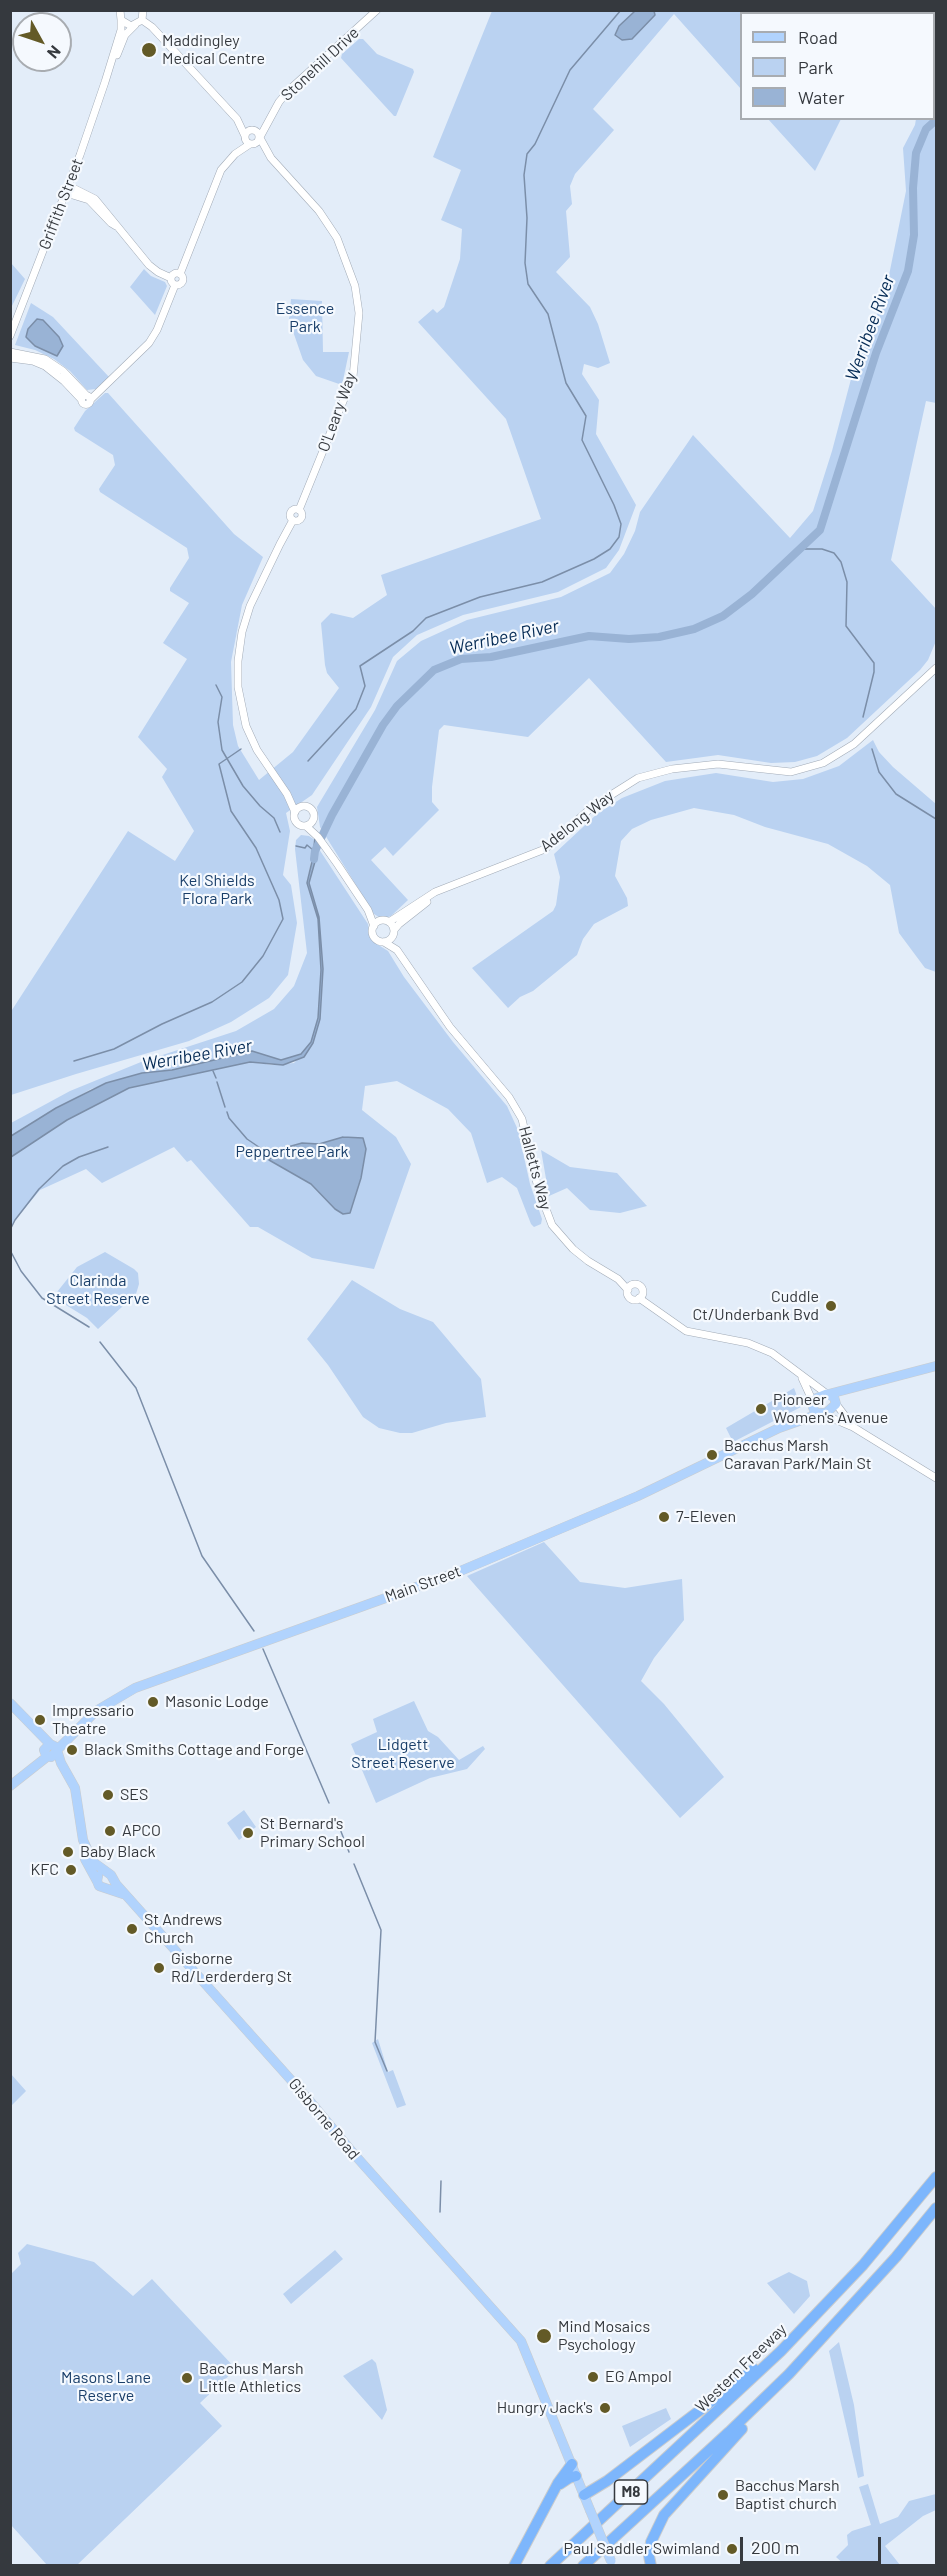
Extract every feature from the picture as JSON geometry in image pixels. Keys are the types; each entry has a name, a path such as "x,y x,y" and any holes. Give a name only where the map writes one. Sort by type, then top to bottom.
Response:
{"highway":[{"name":"Western Freeway","path":"550,2565 726,2405 826,2305 887,2237 936,2177"},
{"name":"M8","path":"583,2565 736,2425 813,2349 896,2257 936,2208"},
{"path":"584,2495 607,2481 720,2397 826,2305"},
{"path":"651,2565 649,2556 651,2542 669,2508 813,2349"},
{"path":"514,2565 572,2464"},
{"path":"555,2491 565,2479 576,2476"}],"main road":[{"path":"879,1381 936,1366"},
{"name":"Main Street","path":"779,1428 828,1394 879,1381"},
{"name":"Main Street","path":"10,1786 105,1705 135,1688 458,1572 638,1496 779,1428 830,1411 852,1391 879,1381"},
{"path":"828,1394 834,1397 837,1403"},
{"path":"813,1403 813,1411 820,1414"},
{"path":"10,1703 50,1750 64,1773 69,1784 80,1845 101,1888 107,1888 113,1880 111,1875 95,1866 88,1853 81,1832 78,1797 50,1750"},
{"path":"97,1881 98,1875 106,1872"},
{"name":"Gisborne Road","path":"113,1880 308,2099 421,2232 514,2332 572,2464 612,2563"},
{"name":"Gisborne Road","path":"107,1888 118,1891 137,1905"}],"street":[{"path":"139,22 143,10"},
{"name":"Stonehill Drive","path":"260,137 279,102 289,90 377,10"},
{"path":"119,14 127,25 139,22 152,27 237,119 254,130 271,158"},
{"name":"Griffith Street","path":"10,336 68,189 105,82 121,30 119,14"},
{"name":"Griffith Street","path":"105,82 125,35 139,22"},
{"path":"237,119 245,137 251,144 271,158"},
{"path":"86,397 99,391 149,343 157,330 175,285 183,282 180,274 221,170 235,154 245,137 268,122"},
{"path":"235,154 258,142 260,137"},
{"name":"O'Leary Way","path":"271,158 319,211 337,238 355,286 359,313 352,377 299,510 291,513 293,520 250,606 242,632 238,661 238,687 246,726 257,750 286,794"},
{"path":"68,189 89,194 95,199 149,264 158,272 171,278 175,285"},
{"path":"171,278 176,273 180,274"},
{"path":"10,352 45,359 63,370 86,397"},
{"path":"10,358 33,361 45,366 86,397"},
{"name":"Adelong Way","path":"386,921 435,892 545,849 592,807 638,778 672,769 718,764 791,772 824,763 854,744 934,671 936,660"},
{"path":"286,794 302,806 312,809 318,837"},
{"path":"286,794 295,812 296,822 306,826 318,837 369,912 374,926 372,933 375,939 384,942 393,934 386,921 369,912"},
{"path":"295,812 302,806"},
{"path":"306,826 314,821"},
{"name":"Adelong Way","path":"393,934 399,924 443,890"},
{"path":"374,926 386,921"},
{"name":"Halletts Way","path":"393,934 397,950 450,1027 503,1089 522,1119 538,1188 552,1225 573,1249 628,1286"},
{"name":"Halletts Way","path":"384,942 397,950"},
{"path":"641,1297 641,1286 628,1286 630,1297 641,1297 675,1326 686,1331 737,1340 760,1347 783,1359 828,1394"},
{"path":"801,1375 813,1403"},
{"path":"837,1403 853,1427"},
{"path":"820,1414 853,1427 936,1478"}],"green space":[{"path":"812,10 895,10 894,12 807,12"},
{"name":"Kel Shields Flora Park","path":"492,11 792,12 740,12 740,88 674,14 593,109 614,130 575,174 570,186 572,204 566,211 570,257 556,272 590,307 598,324 610,363 598,368 584,364 582,374 599,400 596,434 636,505 619,550 606,568 558,592 463,615 417,635 393,657 371,707 312,795 286,813 290,831 283,875 291,885 297,923 288,975 269,998 231,1022 189,1041 11,1095 10,1013 128,831 175,861 194,831 162,777 167,769 138,737 187,659 163,643 189,603 170,591 189,558 187,548 100,492 99,489 115,465 113,455 75,431 74,428 85,411 105,393 108,393 234,534 263,557 242,605 231,662 233,725 238,746 259,780 293,752 339,688 327,673 325,665 321,623 331,613 353,618 387,595 381,575 541,519 506,419 418,322 433,309 437,313 444,307 460,259 462,229 441,220 461,170 433,157"},
{"path":"359,39 363,39 377,54 413,69 414,72 396,116 341,58 342,54"},
{"path":"936,57 936,403 926,401 891,560 936,609 936,641 928,660 847,738 817,756 795,762 771,763 718,755 666,762 589,678 528,737 444,725 439,730 432,787 432,802 439,810 393,856 385,847 371,860 408,900 391,916 382,919 374,914 320,827 317,807 375,710 397,661 421,641 467,620 561,597 610,573 624,554 635,531 640,512 693,435 790,538 813,511 851,379 885,295 906,191 903,148 916,120 935,120"},
{"path":"769,120 840,120 815,171"},
{"path":"11,263 25,279 11,308"},
{"path":"144,269 151,276 165,282 167,286 155,315 130,287"},
{"name":"Essence Park","path":"291,299 322,301 323,352 349,352 342,385 316,376 303,360 289,320"},
{"path":"31,303 53,317 109,377 96,389 87,390 70,371 54,359 35,350 15,345"},
{"path":"873,740 879,752 893,767 936,804 936,972 925,968 899,933 890,885 867,866 828,844 765,827 734,815 694,808 651,820 632,829 621,841 615,876 627,898 628,906 594,924 583,939 577,955 533,991 520,997 508,1008 472,968 553,911 560,877 554,854 597,814 622,798 665,781 716,773 773,782 803,779 839,766"},
{"path":"301,835 315,840 307,883 318,919 321,970 318,1018 311,1042 301,1055 281,1060 251,1051 172,1070 142,1073 91,1089 11,1136 11,1123 70,1091 141,1062 236,1031 274,1009 294,986 307,953 295,849 296,840"},
{"name":"Peppertree Park","path":"317,846 368,924 370,936 388,951 404,977 453,1042 507,1106 518,1130 530,1184 542,1219 541,1224 534,1227 531,1224 517,1188 502,1177 487,1183 471,1133 448,1109 397,1081 365,1086 362,1110 396,1137 411,1164 374,1269 312,1258 258,1227 250,1227 191,1160 187,1162 174,1147 102,1183 86,1169 40,1190 15,1220 11,1229 11,1157 67,1120 129,1088 250,1062 273,1065 294,1063 313,1043 320,1019 323,969 319,917 309,883"},
{"path":"541,1150 570,1167 617,1173 647,1206 620,1213 590,1210 567,1188 549,1196"},
{"name":"Clarinda Street Reserve","path":"105,1252 134,1269 138,1273 139,1284 136,1294 98,1329 87,1318 53,1297 77,1267"},
{"path":"352,1280 400,1309 433,1322 481,1379 486,1417 446,1423 412,1433 400,1433 379,1428 363,1417 328,1365 307,1339"},
{"path":"794,1388 801,1407 733,1442 726,1428"},
{"path":"544,1542 580,1582 625,1588 682,1579 684,1620 654,1658 641,1681 664,1704 724,1777 680,1818 467,1576"},
{"name":"Lidgett Street Reserve","path":"414,1701 428,1731 438,1737 459,1760 483,1746 485,1749 467,1769 430,1778 376,1803 351,1744 377,1732 373,1719"},
{"path":"244,1810 256,1827 239,1840 227,1823"},
{"path":"378,2039 388,2072 393,2070 406,2105 397,2108 372,2043"},
{"path":"11,2074 26,2091 11,2106"},
{"name":"Masons Lane Reserve","path":"27,2244 94,2262 133,2296 152,2279 236,2369 200,2403 222,2426 77,2565 47,2565 11,2525 11,2274 21,2264 18,2253"},
{"path":"335,2250 343,2259 291,2304 283,2294"},
{"path":"789,2272 807,2281 810,2296 794,2314 767,2283"},
{"path":"839,2342 854,2405 864,2476 858,2478 829,2351"},
{"path":"372,2359 376,2363 387,2410 382,2420 343,2376"},
{"path":"666,2408 671,2419 630,2447 622,2426"},
{"path":"868,2484 880,2524 898,2517 909,2501 936,2494 936,2510 923,2516 885,2546 900,2565 845,2565 836,2557 848,2545 847,2535 871,2525 859,2487"}],"water":[{"path":"635,11 654,11 655,15 632,39 622,40 615,35 619,26"},
{"path":"37,319 43,320 59,337 63,346 57,356 35,346 26,337 28,329"},
{"path":"315,837 317,838 316,858 309,883 319,917 323,969 320,1019 313,1043 304,1057 283,1065 250,1062 129,1088 67,1120 11,1157 11,1136 56,1108 106,1083 142,1073 172,1070 252,1051 281,1060 301,1054 311,1042 318,1018 321,970 318,919 307,883"},
{"path":"343,1137 363,1138 366,1149 361,1178 350,1213 343,1214 335,1209 311,1184 269,1160 277,1150 302,1143 319,1144"}],"waterway":[{"path":"308,761 356,709 365,686 360,666 413,631 426,618 480,597 542,582 594,559 610,549 619,537 621,524 614,505 582,440 586,416 566,383 548,314 528,284 525,263 527,218 524,175 527,154 535,144 570,70 621,10"},
{"path":"824,12 828,10"},
{"name":"Werribee River","path":"314,859 315,851 332,815 383,725 397,706 434,670 461,659 491,657 589,636 629,639 659,637 694,629 723,616 752,594 820,530 876,353 908,271 914,235 913,188 916,153 926,129 936,120"},
{"path":"802,549 822,549 834,553 841,562 847,582 846,626 874,663 863,717"},
{"path":"216,685 222,697 218,722 222,750 243,786 274,818 280,832"},
{"path":"74,1061 114,1049 212,1002 242,982 263,956 283,919 279,900 256,848 231,811 219,764 241,749"},
{"path":"872,749 879,772 896,794 936,819"},
{"path":"296,846 305,848 307,845 313,850"},
{"path":"213,1071 216,1078"},
{"path":"217,1082 225,1107"},
{"path":"227,1112 229,1118 247,1139 272,1156"},
{"path":"10,1230 39,1189 63,1166 79,1157 108,1147"},
{"path":"10,1250 21,1271 42,1298 89,1327"},
{"path":"100,1342 136,1388 202,1556 254,1631"},
{"path":"263,1649 329,1803"},
{"path":"340,1829 349,1852"},
{"path":"354,1864 381,1930 375,2042 387,2071"},
{"path":"440,2212 441,2181"}],"place":[{"name":"Maddingley Medical Centre","path":"149,50"},
{"name":"Cuddle Ct/Underbank Bvd","path":"831,1306"},
{"name":"Pioneer Women's Avenue","path":"761,1409"},
{"name":"Bacchus Marsh Caravan Park/Main St","path":"712,1455"},
{"name":"7-Eleven","path":"664,1517"},
{"name":"Masonic Lodge","path":"153,1702"},
{"name":"Impressario Theatre","path":"40,1720"},
{"name":"Black Smiths Cottage and Forge","path":"72,1750"},
{"name":"SES","path":"108,1795"},
{"name":"APCO","path":"110,1831"},
{"name":"St Bernard's Primary School","path":"248,1833"},
{"name":"Baby Black","path":"68,1852"},
{"name":"KFC","path":"71,1870"},
{"name":"St Andrews Church","path":"132,1929"},
{"name":"Gisborne Rd/Lerderderg St","path":"159,1968"},
{"name":"Mind Mosaics Psychology","path":"544,2336"},
{"name":"EG Ampol","path":"593,2377"},
{"name":"Bacchus Marsh Little Athletics","path":"187,2378"},
{"name":"Hungry Jack's","path":"605,2408"},
{"name":"Bacchus Marsh Baptist church","path":"723,2495"},
{"name":"Paul Saddler Swimland","path":"732,2549"}]}
